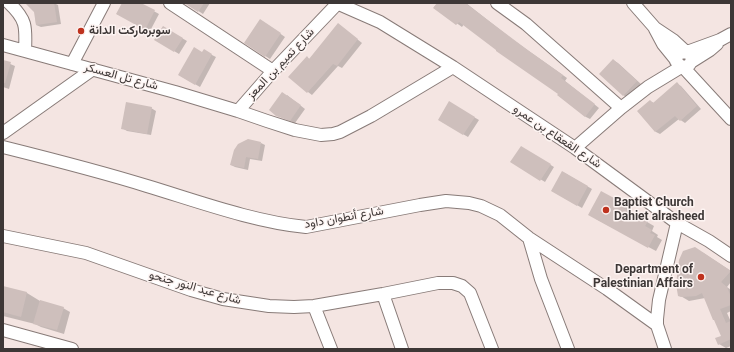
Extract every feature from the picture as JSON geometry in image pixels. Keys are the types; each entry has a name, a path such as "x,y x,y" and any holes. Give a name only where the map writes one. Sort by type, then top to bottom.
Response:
{"street":[{"path":"9,3 23,20 25,26 25,51"},
{"path":"72,64 104,3"},
{"path":"170,3 273,71"},
{"name":"شارع تميم بن المعز","path":"238,111 335,3"},
{"name":"شارع القعقاع بن عمرو","path":"335,3 380,22"},
{"name":"شارع القعقاع بن عمرو","path":"354,3 380,22 453,67 575,148 677,223 709,241 731,256"},
{"path":"496,3 526,24 621,108"},
{"path":"633,3 655,28 663,44 684,61 731,107"},
{"path":"575,148 648,87 661,71 684,61 731,34"},
{"name":"شارع تل العسكر","path":"3,45 175,92 295,130 316,135 333,134 371,116 453,67"},
{"path":"684,61 731,119"},
{"path":"3,133 93,69"},
{"name":"شارع أنطوان داود","path":"3,147 81,166 191,200 282,224 306,227 446,201 469,203 491,210 529,238 657,324"},
{"path":"665,349 657,324 659,300 677,223"},
{"name":"شارع عبد النور جنحو","path":"3,236 86,253 223,299 269,306 314,306 438,283 453,283 462,286 470,293 492,349"},
{"path":"529,238 541,278 568,349"},
{"path":"382,294 402,349"},
{"path":"314,306 331,349"},
{"path":"3,330 48,346 72,349"}],"building":[{"path":"25,3 54,3 57,22 36,25 34,12"},
{"path":"122,3 141,3 155,10 145,30 116,14"},
{"path":"184,3 204,3 198,12"},
{"path":"437,3 465,3 563,75 561,78 595,104 585,117 557,95 558,94 496,51 459,22 456,25 433,8"},
{"path":"260,19 281,33 265,57 244,43"},
{"path":"338,23 358,39 337,66 333,64 307,93 288,77 307,56 309,59"},
{"path":"163,26 183,38 174,52 154,40"},
{"path":"194,47 202,52 204,49 212,54 195,85 178,75"},
{"path":"613,59 637,81 623,96 599,74"},
{"path":"3,60 11,62 5,83 3,83"},
{"path":"677,82 697,106 680,121 675,116 655,132 637,111 650,100 653,103"},
{"path":"282,92 301,105 290,121 276,116 269,110"},
{"path":"449,101 475,117 463,135 438,120"},
{"path":"126,102 152,107 147,134 121,129"},
{"path":"248,139 261,142 258,159 246,157 244,168 230,165 234,150 238,144"},
{"path":"521,146 551,164 540,181 510,162"},
{"path":"562,171 588,186 577,206 551,191"},
{"path":"601,191 625,204 623,208 648,221 645,226 652,230 650,233 655,235 648,248 588,215"},
{"name":"Department of Palestinian Affairs","path":"695,247 731,271 721,282 727,287 731,297 731,305 720,309 726,323 731,321 731,339 718,345 715,338 721,336 702,293 696,296 678,296 676,284 679,260 683,251"},
{"path":"3,286 27,292 21,317 3,312"},
{"path":"40,300 64,307 57,330 33,324"}],"place":[{"name":"سوبرماركت الدانة","path":"81,31"},
{"name":"Baptist Church Dahiet alrasheed","path":"606,210"},
{"name":"Department of Palestinian Affairs","path":"701,277"}]}
